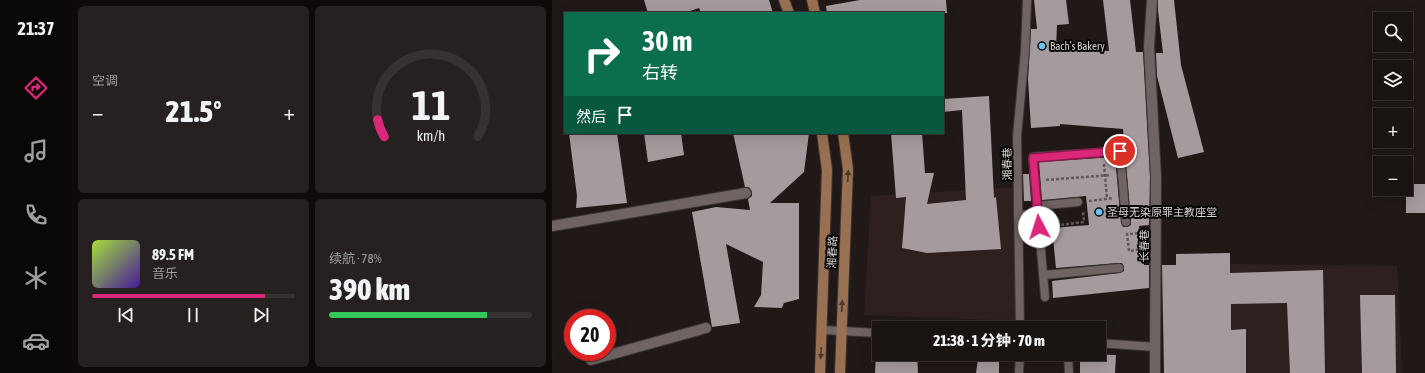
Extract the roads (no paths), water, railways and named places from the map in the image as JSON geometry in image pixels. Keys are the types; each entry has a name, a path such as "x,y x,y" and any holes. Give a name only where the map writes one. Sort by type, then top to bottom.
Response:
{"street":[{"path":"784,0 789,12"},
{"path":"812,0 815,12"},
{"name":"长春巷","path":"1152,0 1148,48 1156,177 1154,373"},
{"name":"湘春路","path":"820,373 827,170 822,134"},
{"name":"湘春路","path":"840,373 848,169 843,134"},
{"path":"552,226 746,193"},
{"path":"616,353 706,328"}],"lane":[{"name":"湘春巷","path":"1020,321 1017,136 1025,51 1026,0"},
{"path":"1046,297 1033,158 1120,151 1126,222"},
{"path":"1018,215 1080,202"},
{"path":"1044,275 1119,268"},
{"path":"822,330 872,333"},
{"path":"1106,344 1155,347"},
{"path":"1020,361 1020,373"},
{"path":"1068,361 1069,373"}],"place":[{"name":"Bach’s Bakery","path":"1042,46"},
{"name":"圣母无染原罪主教座堂","path":"1099,212"}]}
